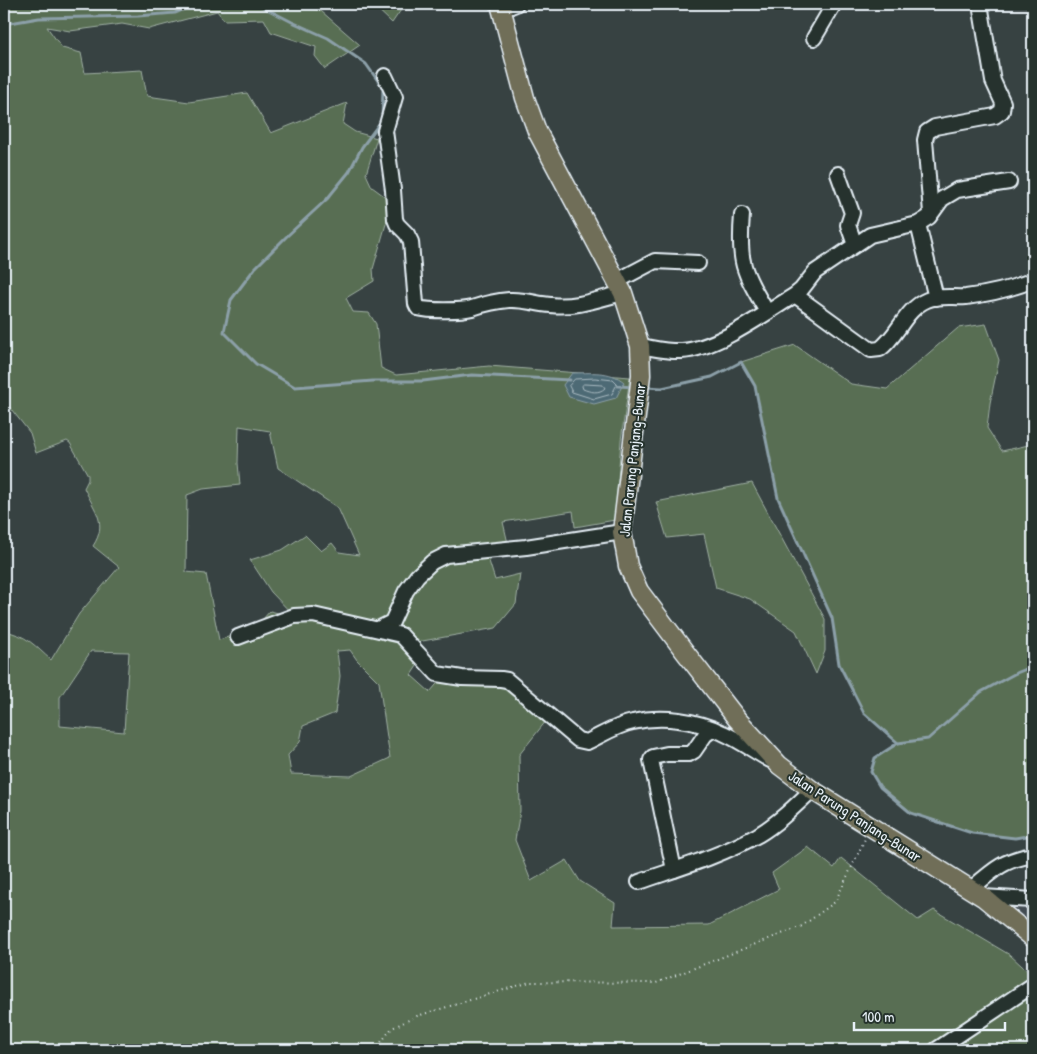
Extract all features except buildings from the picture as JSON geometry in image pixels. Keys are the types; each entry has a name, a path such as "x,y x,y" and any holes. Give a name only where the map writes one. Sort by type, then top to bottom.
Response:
{"main road":[{"name":"Jalan Parung Panjang–Bunar","path":"506,6 524,98 537,131 620,287 640,346 641,375 622,532 628,566 639,591 737,719 779,765 812,790 870,828 977,893 1033,938"}],"street":[{"path":"814,38 834,4"},
{"path":"931,212 925,140 928,132 935,127 996,116 1002,111 1003,103 993,81 980,4"},
{"path":"385,76 395,97 384,131 393,190 395,219 411,242 416,304 418,308 462,310 484,303 508,300 522,300 552,305 577,305 620,287 654,262 698,263"},
{"path":"838,174 852,213 848,225 855,245"},
{"path":"640,346 681,351 694,349 730,334 795,295 802,290 815,272 870,235 918,224 929,217 942,199 957,190 1009,182"},
{"path":"742,215 741,258 746,276 767,312"},
{"path":"918,224 936,298"},
{"path":"795,295 871,350 883,347 914,308 928,300 995,292 1033,280"},
{"path":"378,629 392,622 406,591 417,576 432,562 446,555 526,547 622,532"},
{"path":"238,637 294,616 313,615 378,629 401,635 438,674 462,678 507,680 582,742 587,742 620,726 642,720 683,720 724,733 779,765"},
{"path":"674,870 651,760 653,757 668,754 689,754 694,751 705,735 713,729"},
{"path":"639,882 726,851 759,834 788,813 812,790"},
{"path":"977,893 997,867 1011,859 1033,855"},
{"path":"977,893 1033,900"},
{"path":"936,1050 1033,985"}],"path":[{"path":"375,1050 392,1028 417,1016 530,982 656,983 802,926 835,902 870,828"}],"shaded area":[{"path":"991,902 1033,902 1033,941"}],"green space":[{"path":"4,4 298,4 321,11 360,45 325,69 315,56 316,47 271,32 264,19 224,20 217,11 149,29 122,24 70,31 47,27 62,48 81,53 85,73 142,70 147,96 189,102 247,93 271,133 347,103 343,124 355,132 377,138 366,174 372,187 387,198 388,217 373,269 374,281 346,298 353,312 369,313 376,324 381,368 396,375 489,366 630,377 621,440 615,520 575,527 573,511 503,522 510,552 488,558 495,580 520,574 516,604 496,628 411,643 423,657 411,675 430,692 448,671 502,675 550,716 519,755 520,811 515,840 531,881 567,860 580,881 615,903 613,926 709,925 779,889 772,873 808,847 834,868 841,858 918,920 934,910 1010,955 1033,976 1033,1050 4,1050 4,631 25,638 51,660 79,614 119,567 93,546 100,524 96,510 84,488 88,475 70,443 67,441 36,453 30,433 4,400","holes":["239,426 270,431 278,468 338,508 359,555 339,552 332,543 321,551 305,535 282,550 250,560 271,592 295,617 270,611 255,628 219,640 206,574 186,572 187,495 203,489 240,485 238,463","350,650 357,660 379,682 390,758 351,776 291,774 288,755 300,742 303,726 335,713 340,676 337,651","91,651 129,652 124,732 60,726 60,697"]},
{"path":"372,4 405,4 392,23"},
{"path":"986,324 999,360 987,428 1002,451 1033,444 1033,835 1015,838 972,833 911,813 880,787 871,772 875,758 898,743 864,713 839,664 832,618 778,498 755,386 741,362 795,345 851,384 887,389 958,328"},
{"path":"752,483 825,619 825,651 816,674 796,631 750,599 716,588 704,534 667,538 656,502"}],"water":[{"path":"572,373 606,374 624,382 616,398 594,404 569,397 563,385"}],"waterway":[{"path":"4,24 39,18 138,16 175,13 196,4"},
{"path":"257,4 328,38 366,64 383,88 382,120 362,147 349,172 327,199 255,268 231,300 224,332 256,364 295,387 373,381 423,381 472,375 570,380"},
{"path":"646,387 662,388 712,377 741,362 755,386 778,498 832,618 839,664 864,713 898,743"},
{"path":"618,386 635,387"},
{"path":"1033,666 981,692 928,739 898,743 875,758 871,772 880,787 911,813 972,833 1015,838 1033,835"}]}
